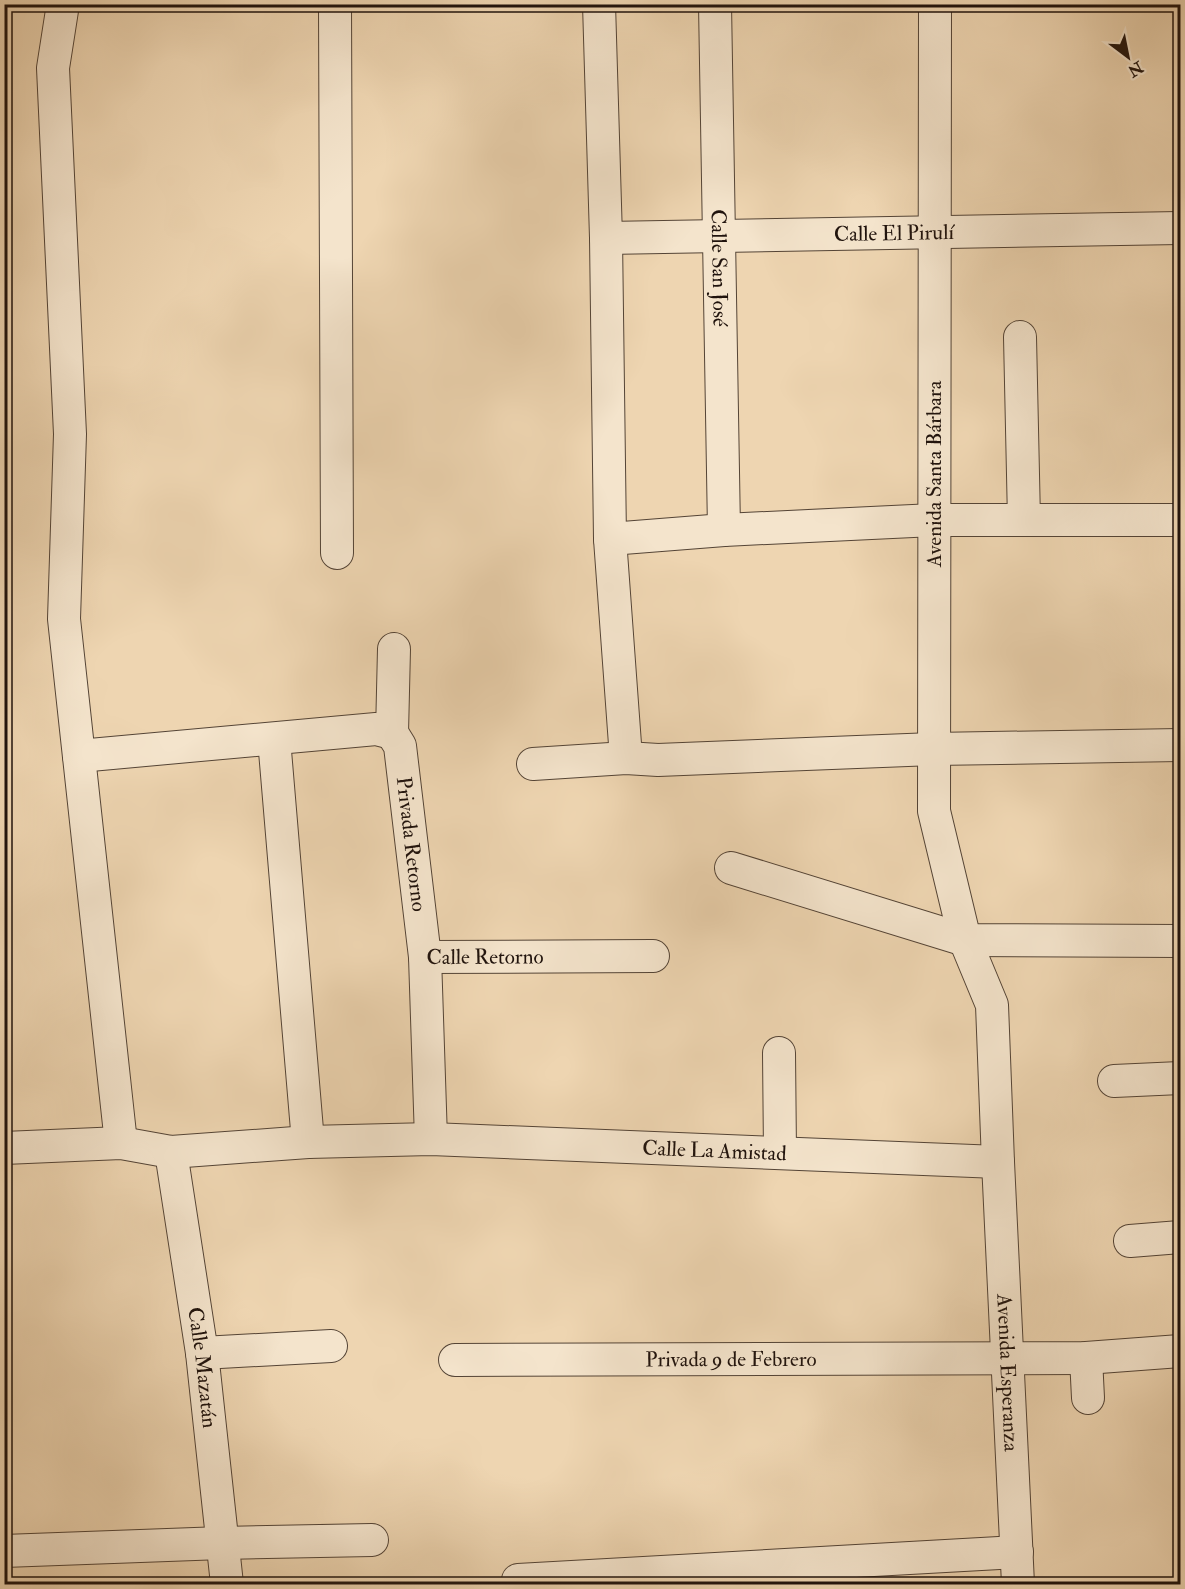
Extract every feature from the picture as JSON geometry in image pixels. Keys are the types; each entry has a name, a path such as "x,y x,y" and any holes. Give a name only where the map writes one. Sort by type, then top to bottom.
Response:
{"street":[{"path":"63,4 53,68 70,434 64,619 121,1143"},
{"path":"335,4 337,553"},
{"path":"599,4 606,238 610,539 626,758"},
{"name":"Calle San José","path":"715,4 724,530"},
{"name":"Avenida Santa Bárbara","path":"935,4 934,810 965,940"},
{"name":"Calle El Pirulí","path":"606,238 1180,228"},
{"path":"1020,337 1024,520"},
{"path":"610,539 724,530 934,520 1180,520"},
{"path":"79,756 376,729 392,733 394,649"},
{"name":"Privada Retorno","path":"392,733 400,746 425,957"},
{"path":"274,739 308,1142"},
{"path":"533,764 626,758 658,760 933,749 1180,745"},
{"path":"731,868 965,940 1180,941"},
{"name":"Avenida Esperanza","path":"965,940 992,1005 1018,1584"},
{"name":"Calle Retorno","path":"431,1139 425,957 653,956"},
{"path":"779,1053 780,1153"},
{"path":"1114,1081 1180,1078"},
{"name":"Calle La Amistad","path":"4,1148 121,1143 171,1152 308,1142 431,1139 998,1162"},
{"name":"Calle Mazatán","path":"171,1152 202,1353 227,1584"},
{"path":"1130,1241 1180,1237"},
{"path":"202,1353 331,1346"},
{"name":"Privada 9 de Febrero","path":"455,1360 1008,1356 1086,1358 1180,1351"},
{"path":"1086,1358 1088,1398"},
{"path":"4,1551 222,1542 372,1540"},
{"path":"518,1580 1017,1552"}]}
